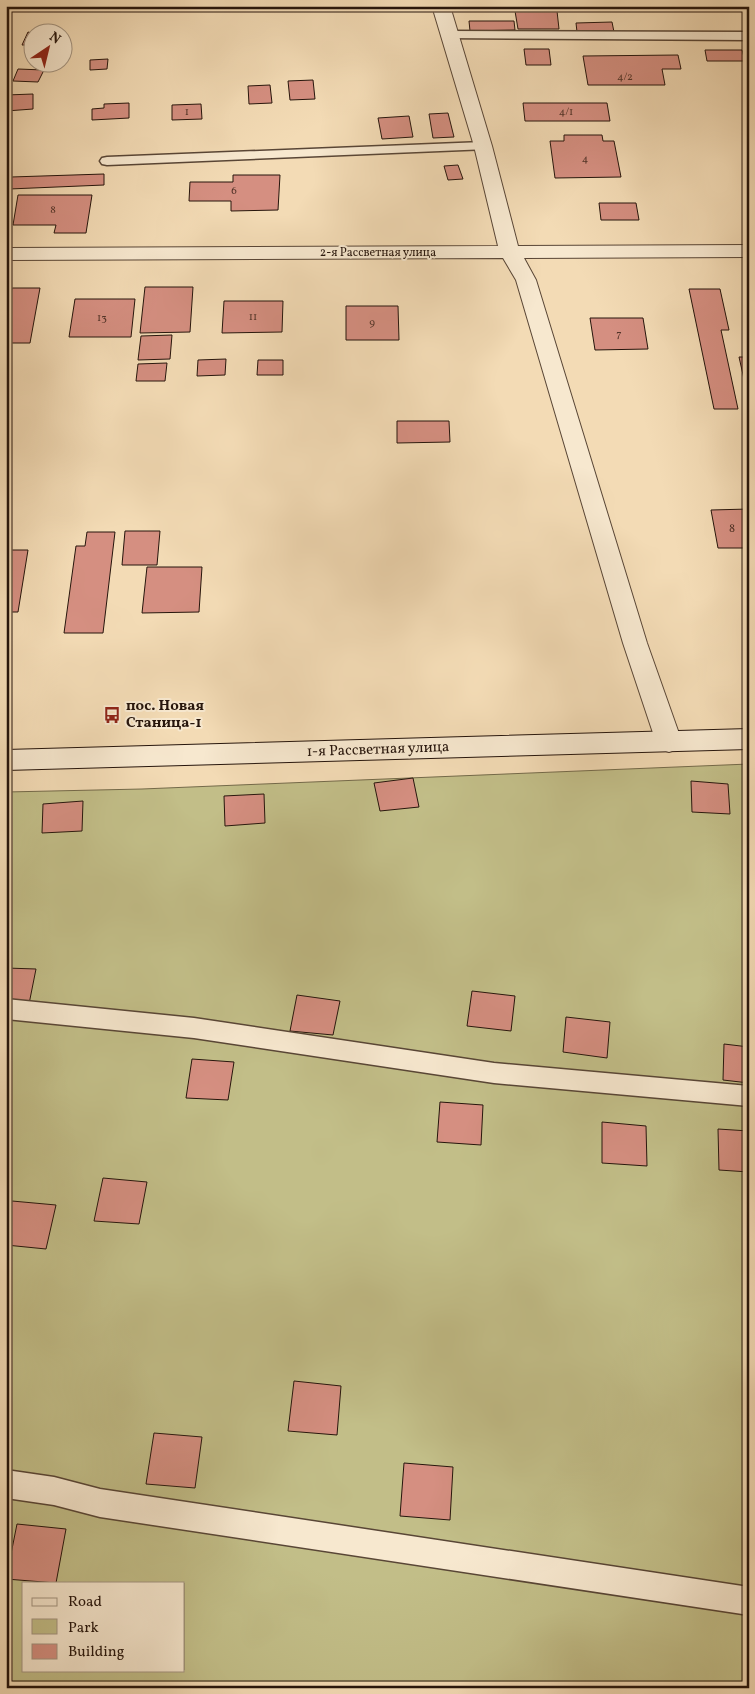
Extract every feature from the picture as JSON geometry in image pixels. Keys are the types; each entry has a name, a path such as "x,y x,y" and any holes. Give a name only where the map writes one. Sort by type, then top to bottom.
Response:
{"street":[{"path":"440,6 483,146 510,252 526,280 635,643 669,742"},
{"name":"2-я Рассветная улица","path":"6,254 749,251"},
{"name":"1-я Рассветная улица","path":"6,760 749,739"}],"lane":[{"path":"450,35 749,36"},
{"path":"107,161 483,146"},
{"path":"6,1010 194,1028 494,1073 749,1096"},
{"path":"6,1484 54,1491 100,1503 546,1568 749,1601"}],"green space":[{"path":"749,764 749,1688 6,1688 6,792 142,789"}],"building":[{"path":"39,6 69,6 68,9"},
{"path":"515,11 557,11 559,29 518,29"},
{"path":"469,21 514,21 515,30 470,31"},
{"path":"612,22 614,32 577,32 576,23"},
{"path":"524,49 549,49 551,65 526,65"},
{"path":"705,50 742,50 745,61 707,61"},
{"path":"678,55 681,69 662,69 665,85 588,85 583,56"},
{"path":"108,59 107,69 90,70 90,60"},
{"path":"18,69 22,69 22,72 43,72 38,82 13,81"},
{"path":"313,80 315,99 290,100 288,81"},
{"path":"270,85 272,103 249,104 248,86"},
{"path":"33,94 33,109 6,111 6,95"},
{"path":"129,103 129,118 92,120 92,109 104,108 104,104"},
{"path":"523,103 607,103 610,121 525,121"},
{"path":"201,104 202,119 172,120 172,105"},
{"path":"448,113 454,137 433,138 429,114"},
{"path":"409,116 413,137 382,139 378,118"},
{"path":"564,135 602,135 603,141 614,141 621,177 555,178 550,141 564,141"},
{"path":"458,165 463,179 448,180 444,166"},
{"path":"104,174 104,185 9,189 11,177"},
{"path":"233,175 280,175 278,210 231,211 231,201 189,201 190,182 233,182"},
{"path":"18,195 92,195 86,233 54,233 56,225 13,225"},
{"path":"599,203 636,203 639,220 601,220"},
{"path":"145,287 193,287 190,332 140,333"},
{"path":"12,288 40,288 30,343 6,343 6,320"},
{"path":"689,289 720,289 729,330 721,330 738,409 714,409"},
{"path":"75,299 135,299 131,337 69,337"},
{"path":"224,301 283,301 282,332 222,333"},
{"path":"346,306 398,306 399,340 346,340"},
{"path":"590,318 643,318 648,349 595,350"},
{"path":"172,335 170,359 138,360 141,336"},
{"path":"739,357 749,357 749,388 746,388"},
{"path":"226,359 225,375 197,376 198,360"},
{"path":"258,360 283,360 283,375 257,375"},
{"path":"167,363 165,381 136,381 138,364"},
{"path":"397,421 449,421 450,442 397,443"},
{"path":"749,509 749,548 718,548 711,510"},
{"path":"125,531 160,531 157,565 122,565"},
{"path":"87,532 115,532 103,633 64,633 76,546 85,546"},
{"path":"6,550 28,550 18,612 6,612"},
{"path":"147,567 202,567 199,612 142,613"},
{"path":"413,778 419,807 380,811 374,783"},
{"path":"691,781 728,784 730,814 692,812"},
{"path":"264,794 265,823 225,826 224,796"},
{"path":"83,801 82,831 42,833 43,804"},
{"path":"6,968 36,969 29,1004 6,1003"},
{"path":"472,991 515,996 511,1031 467,1026"},
{"path":"297,995 340,1001 333,1035 290,1031"},
{"path":"566,1017 610,1022 607,1058 563,1052"},
{"path":"724,1044 749,1047 749,1083 723,1080"},
{"path":"192,1059 234,1062 228,1100 186,1098"},
{"path":"440,1102 483,1105 481,1145 437,1142"},
{"path":"602,1122 646,1126 647,1166 602,1163"},
{"path":"718,1129 749,1131 749,1172 719,1170"},
{"path":"103,1178 147,1182 139,1224 94,1221"},
{"path":"12,1201 56,1205 46,1249 6,1245 6,1224"},
{"path":"294,1381 341,1386 337,1435 288,1431"},
{"path":"154,1433 202,1437 195,1488 146,1484"},
{"path":"404,1463 453,1467 450,1520 400,1516"},
{"path":"17,1524 66,1529 56,1582 6,1579"}],"place":[{"name":"пос. Новая Станица-1","path":"112,715"}]}
